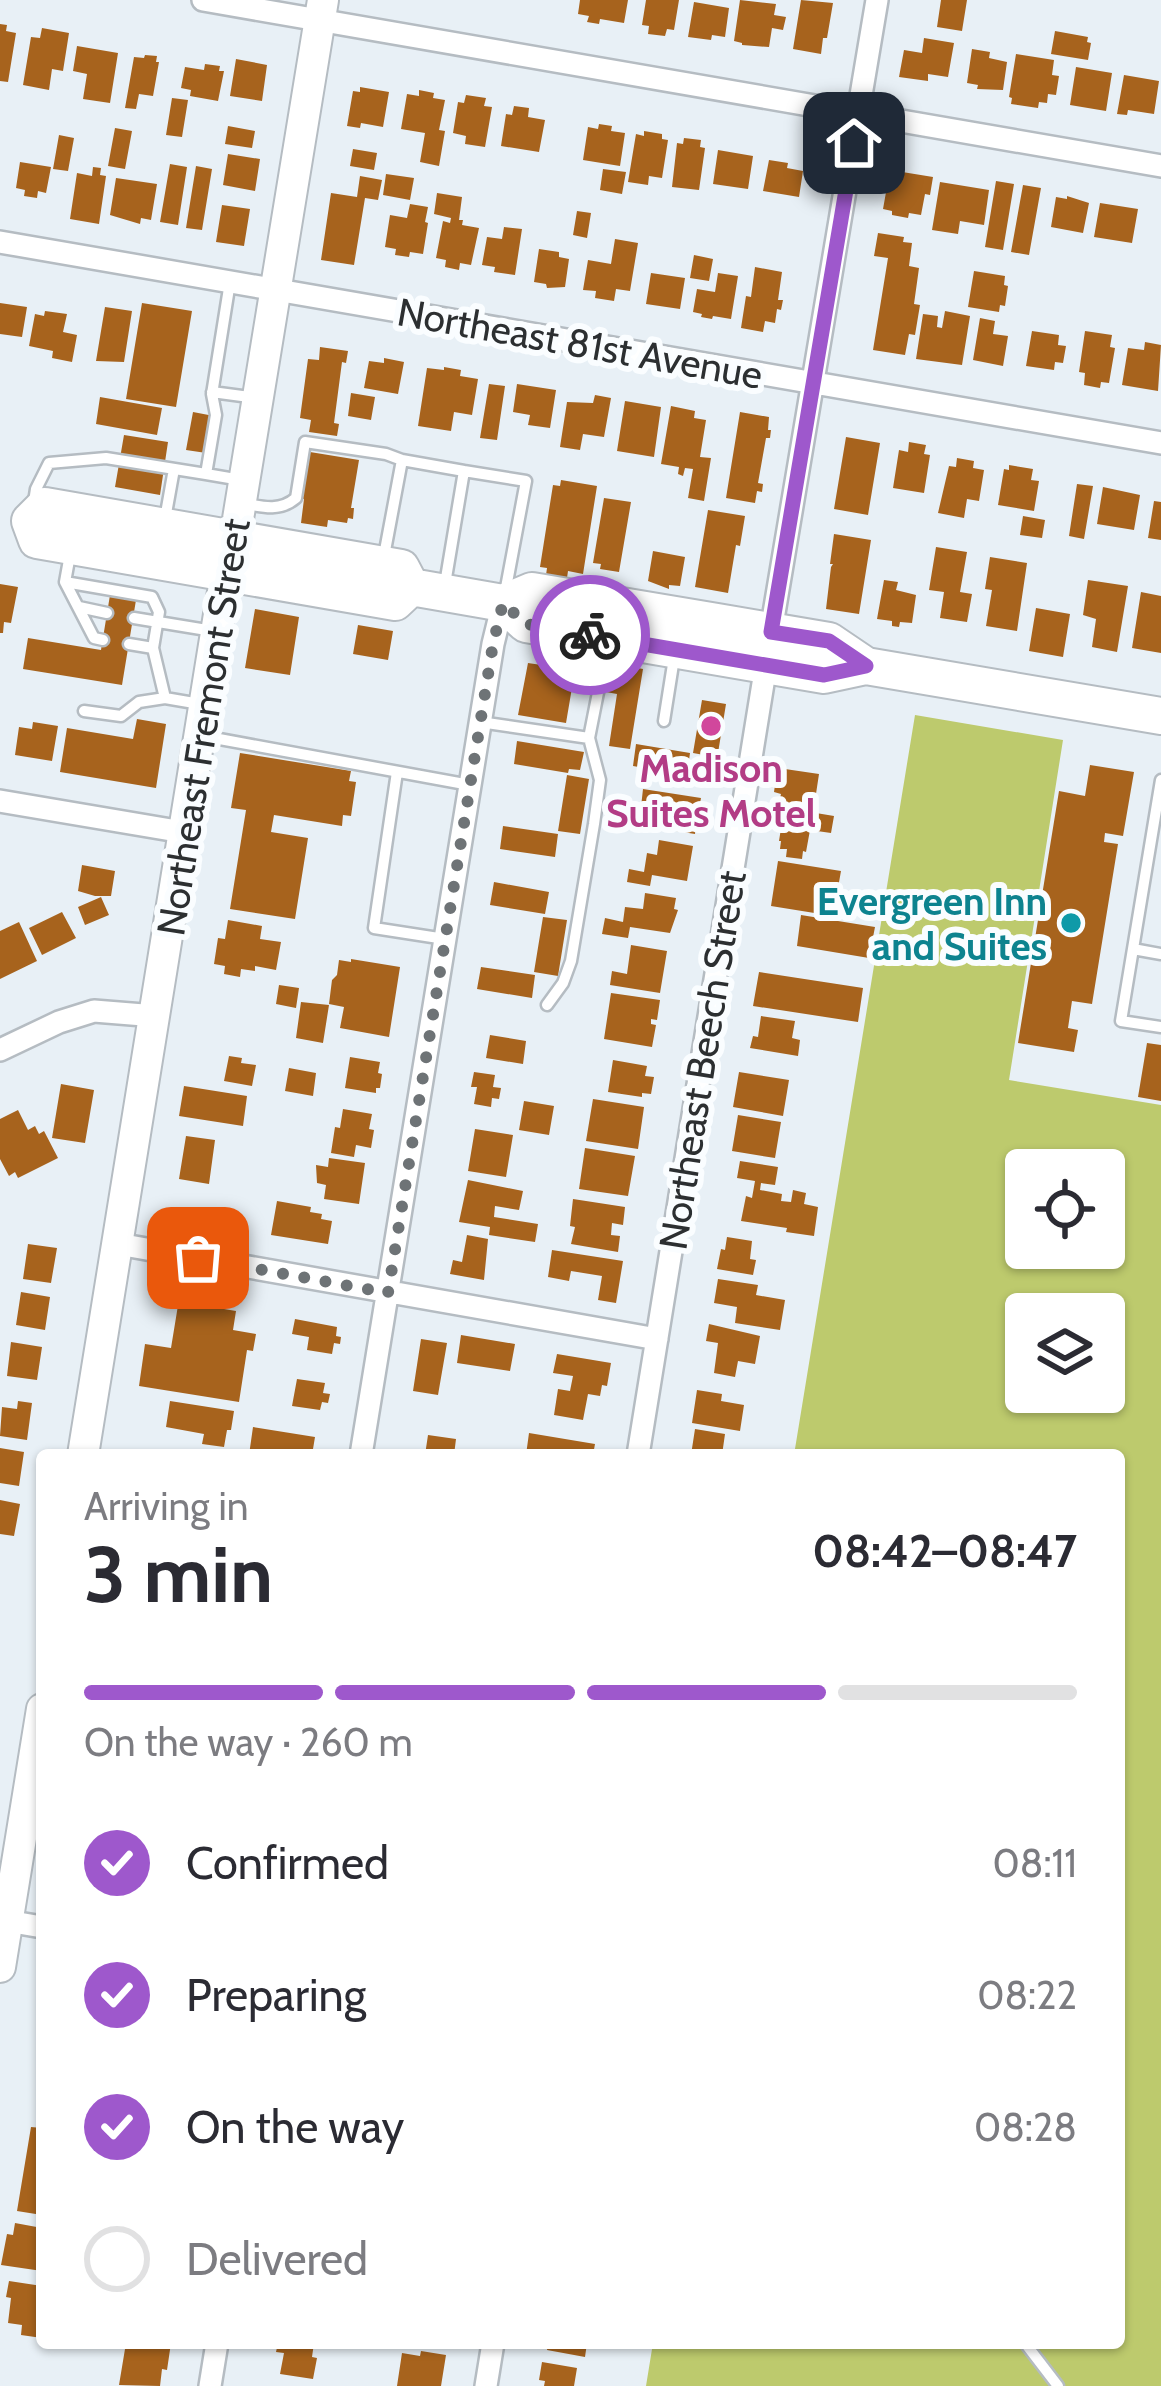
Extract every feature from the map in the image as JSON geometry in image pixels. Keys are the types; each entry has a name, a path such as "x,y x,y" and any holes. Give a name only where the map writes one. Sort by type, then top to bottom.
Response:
{"main road":[{"path":"230,556 68,564 15,519 45,506 164,527 230,556 394,602 412,582 503,603 526,624 676,649 769,648"},
{"path":"503,603 532,591 769,648 824,675 866,666 1161,716"}],"street":[{"path":"203,0 321,10 859,115 1161,166"},
{"name":"Northeast Beech Street","path":"639,1449 877,0"},
{"name":"Northeast Fremont Street","path":"84,1449 321,10"},
{"name":"Northeast 81st Avenue","path":"0,242 1161,443"},
{"path":"362,1449 503,603"},
{"path":"0,801 183,832"},
{"path":"0,1051 94,1011 156,1016"},
{"path":"118,1244 657,1339"},
{"path":"0,1967 36,1746"},
{"path":"8,1921 36,1926"},
{"path":"210,2386 216,2349"},
{"path":"486,2386 492,2349"}],"lane":[{"path":"206,473 217,415 212,392 230,282"},
{"path":"212,392 257,398"},
{"path":"15,519 49,463 106,458 206,473 270,508 296,498 305,442 386,454 526,481 503,603"},
{"path":"402,460 412,582"},
{"path":"164,527 174,469"},
{"path":"412,582 464,471"},
{"path":"68,564 79,608 94,638 103,640"},
{"path":"68,564 152,597 159,612 153,648 166,698"},
{"path":"79,608 107,613"},
{"path":"134,617 216,632"},
{"path":"547,1005 571,961 600,780 589,738 609,638"},
{"path":"129,644 153,648"},
{"path":"664,722 676,649"},
{"path":"84,711 121,716 139,702 166,698 202,720 397,772 470,785"},
{"path":"480,722 589,738"},
{"path":"397,772 374,928 445,939"},
{"path":"1161,780 1121,1021 1161,1027"},
{"path":"1133,949 1161,954"},
{"path":"1030,2349 1058,2386"}],"green space":[{"path":"915,715 1063,740 1009,1080 1161,1105 1161,2386 646,2386 652,2349 1125,2349 1125,1449 795,1449"}],"building":[{"path":"580,0 628,0 624,23 587,22 589,16 578,14"},
{"path":"646,0 679,0 674,30 667,29 665,36 648,34 649,26 642,25"},
{"path":"740,0 776,4 774,15 786,17 783,30 772,28 769,47 734,41"},
{"path":"801,0 833,3 821,54 793,49"},
{"path":"941,0 967,0 962,31 937,27"},
{"path":"694,2 729,8 725,37 688,37"},
{"path":"0,24 16,33 8,82 0,81"},
{"path":"42,28 69,33 63,71 52,69 49,90 23,85 31,37 40,38"},
{"path":"1055,31 1088,37 1088,60 1051,54"},
{"path":"924,38 954,43 948,77 928,74 928,81 899,77 904,50 922,53"},
{"path":"77,46 118,53 110,103 83,99 87,74 73,71"},
{"path":"972,49 1007,62 1003,90 977,89 978,85 967,83"},
{"path":"1016,54 1054,60 1052,75 1059,76 1056,95 1048,94 1047,103 1039,102 1038,108 1011,104"},
{"path":"157,56 159,62 153,96 139,94 136,109 125,108 134,57"},
{"path":"236,59 267,65 262,101 230,96"},
{"path":"205,64 224,71 218,101 190,96 191,90 181,88 185,67 204,70"},
{"path":"1076,67 1112,73 1106,111 1070,105"},
{"path":"1124,75 1159,81 1154,114 1128,110 1127,115 1117,114"},
{"path":"360,87 389,92 383,127 347,126 353,91 360,92"},
{"path":"419,90 445,100 439,166 420,162 425,133 401,129 407,94 419,96"},
{"path":"466,95 486,98 484,106 492,107 485,147 465,144 466,136 453,133 458,102 464,103"},
{"path":"172,98 188,100 182,137 166,135"},
{"path":"514,106 529,108 528,117 545,120 539,152 501,146 506,114 512,115"},
{"path":"599,124 625,133 620,166 583,160 588,127 598,129"},
{"path":"228,126 255,131 252,148 225,144"},
{"path":"115,128 132,131 125,169 108,166"},
{"path":"644,131 668,140 662,178 649,176 648,185 628,182 636,134 644,136"},
{"path":"59,135 74,138 68,171 53,169"},
{"path":"684,138 701,140 700,147 705,148 699,190 672,187 677,143 683,144"},
{"path":"353,149 377,153 374,170 350,166"},
{"path":"718,150 753,156 748,189 713,184"},
{"path":"228,154 260,159 255,191 223,185"},
{"path":"769,160 803,171 799,197 763,191"},
{"path":"20,162 51,167 46,193 38,191 37,198 24,196 25,190 16,188"},
{"path":"170,164 187,167 178,225 160,222"},
{"path":"196,166 212,169 202,230 186,228"},
{"path":"93,167 101,168 100,175 106,176 99,224 70,219 77,173 92,176"},
{"path":"603,169 626,172 622,194 600,190"},
{"path":"890,170 933,177 921,215 909,213 908,218 883,209"},
{"path":"386,174 414,178 410,200 383,195"},
{"path":"360,176 382,180 378,200 365,198 354,265 321,260 331,193 357,197"},
{"path":"116,178 157,184 151,220 141,218 140,224 110,215"},
{"path":"996,181 1014,184 1003,250 985,247"},
{"path":"940,182 989,190 984,225 960,221 958,234 932,230"},
{"path":"1023,185 1041,188 1029,255 1011,252"},
{"path":"437,193 462,197 459,220 479,228 471,265 460,263 459,270 445,267 446,260 436,258 443,221 450,223 451,218 434,214"},
{"path":"1056,197 1089,203 1083,233 1051,227"},
{"path":"1100,203 1138,209 1132,243 1094,237"},
{"path":"410,204 428,207 423,254 395,255 396,249 385,247 390,215 407,218"},
{"path":"222,205 250,209 244,246 216,242"},
{"path":"577,211 591,213 587,238 573,235"},
{"path":"504,227 522,229 515,275 482,265 487,237 502,239"},
{"path":"878,233 912,243 909,266 919,268 914,304 920,305 915,335 909,334 905,355 873,350 888,258 874,256"},
{"path":"615,239 638,243 630,291 616,289 614,301 595,298 596,291 583,290 588,260 611,264"},
{"path":"539,249 569,259 565,287 547,288 534,282"},
{"path":"694,255 713,259 709,281 690,278"},
{"path":"755,267 782,272 781,310 777,309 775,323 765,321 763,332 741,328"},
{"path":"974,271 1005,276 1005,306 1000,305 999,312 968,307"},
{"path":"651,273 685,278 680,309 646,304"},
{"path":"718,273 738,276 731,319 693,312 697,289 715,292"},
{"path":"0,303 27,307 22,337 0,334"},
{"path":"142,303 192,311 176,407 126,399"},
{"path":"105,307 132,311 124,362 96,361"},
{"path":"45,311 67,314 63,332 77,335 72,362 52,358 53,351 29,346 35,314 44,316"},
{"path":"945,311 970,316 962,365 916,359 923,314 938,316 937,327 942,328"},
{"path":"980,318 995,321 993,334 1008,336 1003,366 973,360"},
{"path":"1032,331 1059,335 1058,345 1066,346 1063,363 1055,362 1054,370 1026,366"},
{"path":"1085,331 1112,335 1110,347 1115,348 1109,383 1101,382 1100,388 1084,385 1085,373 1079,372"},
{"path":"1145,342 1161,345 1158,391 1122,385 1128,348 1144,350"},
{"path":"320,347 348,351 346,363 342,362 334,423 339,424 337,436 309,432 311,420 300,418 308,359 319,360"},
{"path":"384,358 404,362 398,394 364,388 369,361 384,363"},
{"path":"444,367 478,379 472,415 454,412 451,431 418,426 427,368"},
{"path":"489,384 505,386 497,440 480,438"},
{"path":"517,384 556,390 550,428 528,425 530,415 513,412"},
{"path":"351,393 375,397 371,420 348,416"},
{"path":"595,395 611,398 604,437 583,434 580,450 560,447 567,402 593,403"},
{"path":"100,397 162,408 157,435 96,424"},
{"path":"625,401 661,407 654,457 617,451"},
{"path":"671,406 695,411 694,418 706,420 700,457 711,458 704,501 688,498 693,469 685,468 683,476 678,474 679,467 661,464"},
{"path":"193,412 219,417 213,454 186,450"},
{"path":"740,412 769,417 770,438 766,438 758,483 763,484 762,492 757,491 755,503 726,498"},
{"path":"124,435 168,442 160,495 115,487"},
{"path":"846,437 880,443 868,515 834,509"},
{"path":"909,442 926,445 924,454 930,455 924,493 893,488 899,450 908,452"},
{"path":"310,452 359,460 353,519 348,518 347,523 328,520 327,527 301,523 304,499 300,498"},
{"path":"957,458 974,461 973,468 984,470 979,501 967,499 964,518 938,513 949,466 956,467"},
{"path":"1009,465 1033,469 1031,480 1039,481 1034,511 998,505 1004,469 1009,470"},
{"path":"561,480 597,486 583,574 568,571 567,578 546,575 547,568 540,567 553,485 560,486"},
{"path":"1077,484 1093,486 1084,539 1069,536"},
{"path":"1103,487 1140,495 1134,530 1097,524"},
{"path":"604,498 631,502 619,572 593,563"},
{"path":"1154,501 1161,502 1161,540 1148,538"},
{"path":"708,510 745,516 728,593 695,587"},
{"path":"1023,516 1045,520 1042,538 1020,535"},
{"path":"834,534 871,540 859,614 826,609"},
{"path":"936,547 967,552 960,592 972,594 967,622 940,618 944,592 929,590"},
{"path":"653,551 685,557 680,586 669,585 669,589 648,581"},
{"path":"990,557 1027,563 1017,631 986,626 992,590 985,589"},
{"path":"884,580 898,582 896,590 916,595 912,623 900,622 899,627 877,619"},
{"path":"1088,580 1128,586 1117,652 1092,647 1096,619 1083,615"},
{"path":"0,584 18,587 11,623 4,622 3,633 0,633"},
{"path":"1141,592 1161,596 1161,653 1132,648"},
{"path":"110,595 136,600 122,685 23,669 28,638 101,650"},
{"path":"1036,608 1070,614 1063,657 1029,651"},
{"path":"255,609 299,617 290,675 245,668"},
{"path":"358,625 393,631 388,660 353,654"},
{"path":"528,663 575,670 566,723 518,715"},
{"path":"622,665 643,669 630,749 609,746 617,694 606,692 609,673 620,674"},
{"path":"702,700 726,704 715,757 693,753"},
{"path":"137,719 166,724 156,788 60,772 67,728 133,739"},
{"path":"33,722 58,726 52,761 15,755 19,727 32,729"},
{"path":"517,741 584,752 580,770 569,769 568,773 514,764"},
{"path":"636,744 690,753 687,775 633,766"},
{"path":"240,753 351,771 349,781 356,782 351,816 343,815 342,826 274,815 271,832 308,838 295,919 230,909 246,810 231,808"},
{"name":"Evergreen Inn and Suites","path":"1090,765 1134,772 1123,836 1105,833 1104,842 1118,844 1092,1004 1072,1001 1068,1028 1078,1030 1074,1052 1018,1043 1059,791 1085,796"},
{"path":"785,769 819,774 814,807 779,802 781,794 774,792 776,778 783,779"},
{"path":"567,775 589,779 580,834 558,831"},
{"path":"643,789 701,798 699,809 703,810 695,834 658,828 660,819 640,816"},
{"path":"798,810 834,816 831,833 810,830 802,859 786,857 787,849 780,849 779,841 782,822 796,824"},
{"path":"503,826 558,834 555,857 500,849"},
{"path":"659,840 693,846 687,881 652,875 650,886 627,882 629,869 644,872 647,853 657,855"},
{"path":"778,861 841,871 833,916 771,906"},
{"path":"82,865 115,871 111,896 78,891"},
{"path":"494,882 549,892 545,914 490,905"},
{"path":"645,893 676,898 674,909 678,910 670,933 630,927 628,938 602,934 605,918 623,922 625,907 643,909"},
{"path":"101,897 109,915 85,925 78,907"},
{"path":"62,912 76,938 42,955 29,928"},
{"path":"801,915 875,927 869,958 797,946"},
{"path":"543,917 567,920 558,976 534,972"},
{"path":"228,920 262,926 260,939 281,942 276,970 255,966 255,971 241,969 240,977 224,974 225,966 214,964 218,938 225,939"},
{"path":"19,922 37,961 0,979 0,931"},
{"path":"631,945 667,951 660,993 610,985 612,971 627,974"},
{"path":"339,960 400,967 389,1037 340,1028 344,1007 329,1004 332,980"},
{"path":"481,967 535,975 532,998 477,989"},
{"path":"759,972 863,988 858,1022 753,1006"},
{"path":"279,985 299,988 296,1008 276,1004"},
{"path":"611,993 660,1000 657,1020 651,1019 656,1025 652,1047 604,1039"},
{"path":"301,1002 329,1005 323,1043 296,1038"},
{"path":"761,1016 795,1021 792,1038 800,1040 798,1056 750,1048 753,1036 758,1037"},
{"path":"490,1035 526,1041 523,1064 486,1058"},
{"path":"1147,1043 1161,1045 1161,1101 1138,1097"},
{"path":"229,1056 256,1065 252,1086 224,1081"},
{"path":"350,1057 380,1062 376,1093 345,1088"},
{"path":"613,1060 647,1066 645,1076 654,1077 651,1094 608,1092"},
{"path":"289,1068 316,1073 313,1096 285,1091"},
{"path":"474,1072 495,1075 493,1087 501,1088 491,1107 474,1104"},
{"path":"739,1072 789,1080 783,1116 733,1107"},
{"path":"61,1084 94,1090 85,1143 52,1138"},
{"path":"184,1086 247,1096 243,1126 179,1116"},
{"path":"593,1099 644,1107 638,1149 586,1141"},
{"path":"524,1101 554,1106 549,1135 519,1130"},
{"path":"343,1109 372,1114 371,1148 356,1145 354,1157 331,1153"},
{"path":"18,1110 28,1130 35,1126 39,1134 44,1131 58,1158 18,1178 15,1172 9,1176 0,1159 0,1119"},
{"path":"738,1115 781,1122 775,1158 732,1151"},
{"path":"475,1129 513,1135 506,1177 468,1171"},
{"path":"186,1136 215,1140 209,1184 179,1179"},
{"path":"585,1148 635,1156 628,1196 579,1189"},
{"path":"329,1158 365,1163 359,1204 324,1199 326,1185 317,1183 316,1165 328,1167"},
{"path":"740,1161 778,1167 775,1185 761,1183 760,1190 782,1194 781,1201 791,1202 793,1190 806,1193 804,1204 818,1207 814,1236 741,1221 755,1181 737,1178"},
{"path":"468,1180 523,1191 519,1210 495,1206 494,1217 538,1224 535,1242 489,1235 490,1227 459,1222"},
{"path":"573,1199 625,1207 623,1225 612,1223 611,1235 620,1236 618,1252 571,1244"},
{"path":"277,1201 311,1207 310,1212 332,1221 328,1244 271,1235"},
{"path":"467,1235 488,1239 484,1280 450,1274 453,1260 462,1262"},
{"path":"727,1237 752,1241 753,1275 717,1269"},
{"path":"28,1244 57,1248 51,1283 23,1279"},
{"path":"552,1250 623,1261 616,1303 598,1300 602,1276 571,1271 569,1281 548,1277"},
{"path":"718,1279 758,1285 756,1295 785,1300 780,1330 735,1323 737,1307 714,1303"},
{"path":"181,1287 226,1295 224,1309 236,1311 233,1330 256,1334 253,1351 247,1350 239,1402 139,1386 145,1344 171,1348"},
{"path":"21,1292 50,1297 45,1330 16,1325"},
{"path":"295,1319 337,1327 340,1344 334,1343 332,1354 307,1350 309,1337 292,1334"},
{"path":"709,1324 760,1336 755,1364 738,1361 735,1377 714,1373 718,1343 706,1341"},
{"path":"461,1335 515,1344 510,1371 457,1363"},
{"path":"421,1339 447,1343 438,1395 413,1391"},
{"path":"11,1342 42,1347 37,1380 7,1376"},
{"path":"557,1354 611,1363 600,1396 588,1394 583,1420 554,1415 558,1389 570,1391 573,1376 553,1373"},
{"path":"297,1379 325,1383 328,1403 322,1402 320,1410 292,1406"},
{"path":"697,1390 722,1394 721,1401 744,1405 740,1431 692,1423"},
{"path":"18,1401 32,1403 27,1440 0,1436 2,1407 17,1409"},
{"path":"170,1401 234,1411 224,1447 202,1444 204,1434 166,1427"},
{"path":"253,1427 315,1437 313,1449 250,1449"},
{"path":"695,1429 725,1434 723,1449 692,1449"},
{"path":"529,1433 595,1444 594,1449 527,1449"},
{"path":"428,1435 456,1439 455,1449 426,1449"},
{"path":"0,1448 24,1452 19,1486 0,1483"},
{"path":"0,1500 20,1504 14,1536 0,1534"},
{"path":"31,2127 36,2127 36,2214 17,2211"},
{"path":"15,2223 36,2227 36,2270 1,2265 7,2234 13,2235"},
{"path":"9,2281 36,2285 36,2337 21,2335 22,2325 8,2323 11,2298 6,2297"},
{"path":"125,2349 170,2349 160,2386 119,2385"},
{"path":"313,2349 312,2357 317,2358 313,2379 280,2374 284,2353 276,2352"},
{"path":"547,2349 586,2349 585,2357"},
{"path":"421,2351 446,2355 441,2386 397,2386 402,2353 420,2356"},
{"path":"542,2362 577,2368 574,2386 544,2386 545,2381 539,2380"}],"way so far":[{"path":"198,1258 388,1293 503,603 526,624 590,635"}],"place":[{"name":"Madison Suites Motel","path":"711,726"},
{"name":"Evergreen Inn and Suites","path":"1071,923"}],"route":[{"path":"590,635 824,675 866,666 829,641 771,632 854,143"}]}
